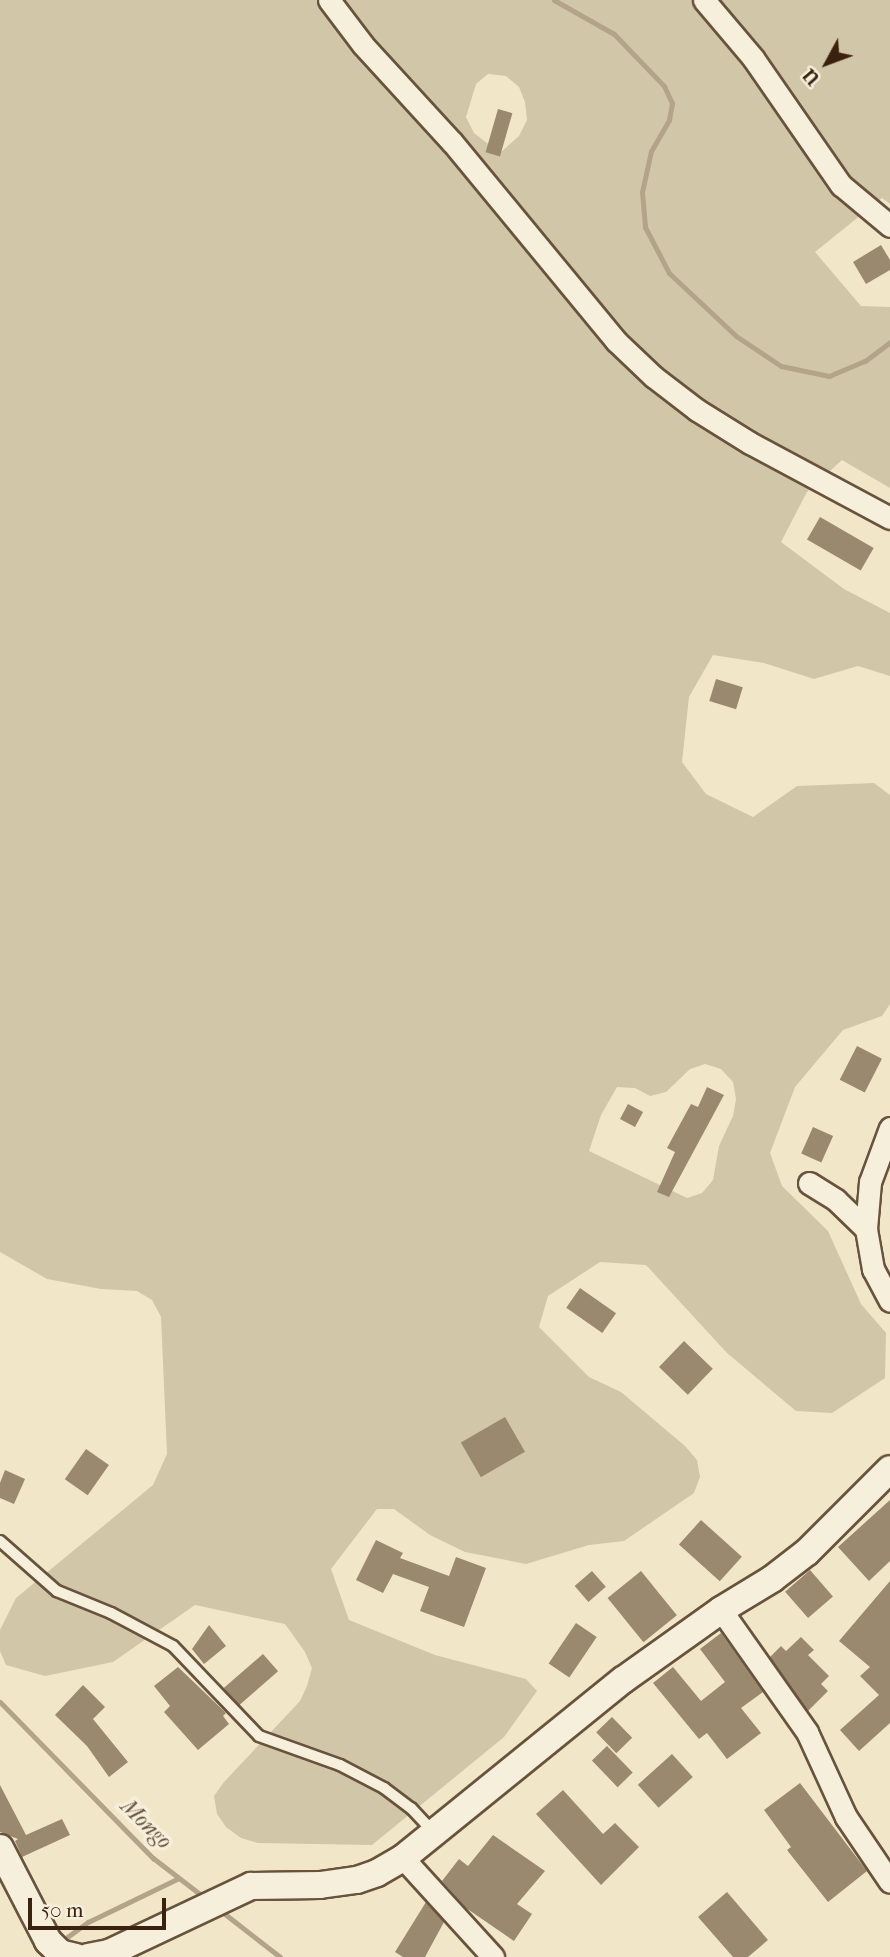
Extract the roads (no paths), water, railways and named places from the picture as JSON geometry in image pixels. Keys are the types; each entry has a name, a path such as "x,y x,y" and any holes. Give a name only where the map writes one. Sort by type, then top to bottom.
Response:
{"street":[{"path":"329,0 363,44 452,142 616,341 645,368 697,410 750,443 890,518"},
{"path":"704,0 753,58 841,185 890,226"},
{"path":"890,1128 870,1182 866,1228 873,1269 890,1301"},
{"path":"809,1183 836,1200 866,1228"},
{"path":"88,1957 109,1954 251,1886 320,1885 358,1880 403,1858 623,1680 721,1610 772,1579 807,1552 890,1469"},
{"path":"721,1610 807,1732 846,1817 890,1882"},
{"path":"0,1848 60,1952"},
{"path":"403,1858 493,1957"}],"lane":[{"path":"0,1541 57,1591 111,1613 173,1646 259,1736 340,1765 384,1788 411,1808 434,1833"}],"waterway":[{"path":"554,0 614,34 664,86 672,103 669,120 651,151 642,192 645,227 669,273 736,336 781,366 829,376 865,361 890,342"},
{"name":"Mongo","path":"0,1702 153,1858 205,1898"},
{"path":"59,1943 88,1922 179,1878"},
{"name":"Mongo","path":"221,1911 280,1957"}]}
